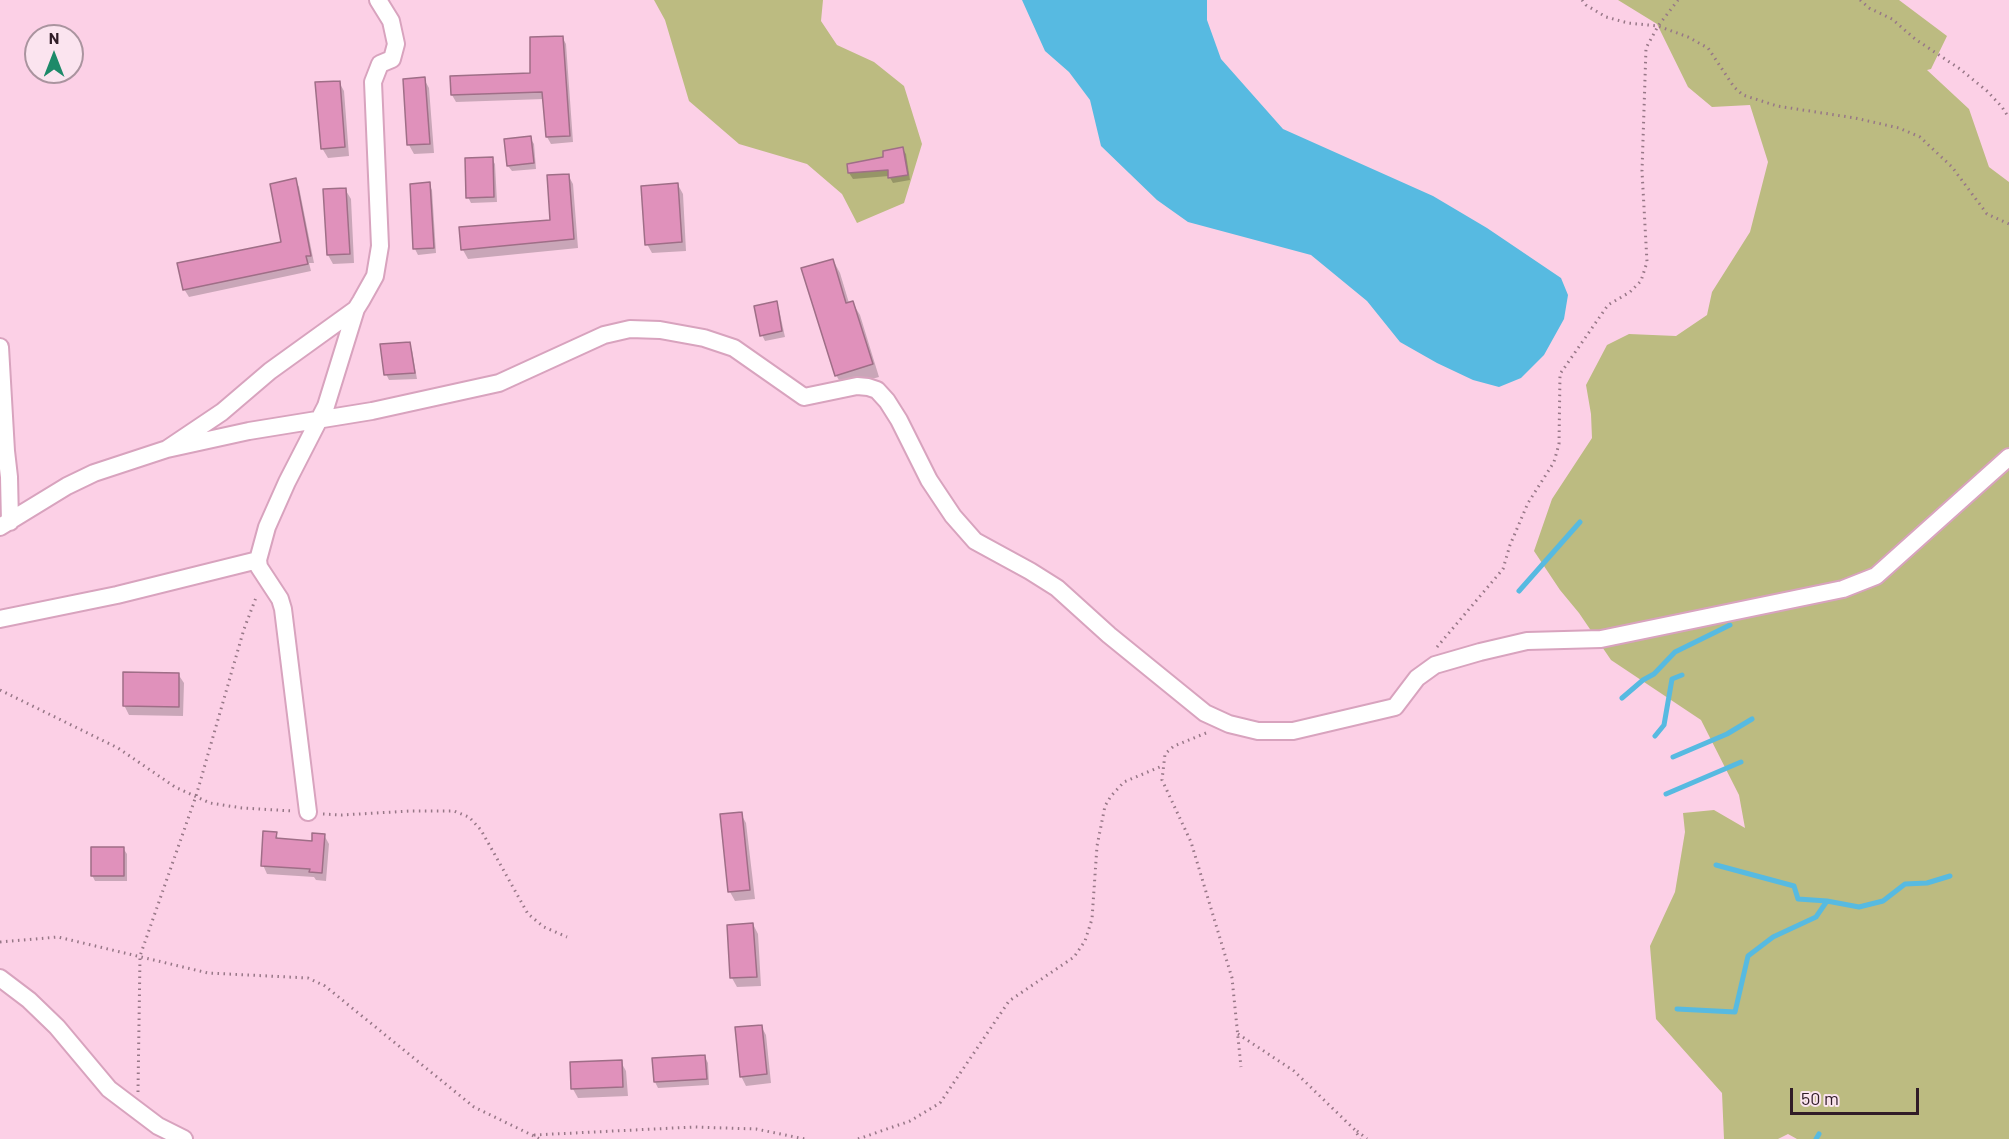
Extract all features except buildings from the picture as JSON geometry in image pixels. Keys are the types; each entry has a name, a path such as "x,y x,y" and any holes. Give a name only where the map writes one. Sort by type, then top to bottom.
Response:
{"street":[{"path":"308,812 283,609 280,599 264,577 258,560 267,527 287,482 321,418 356,309 375,276 380,246 373,82 380,64 392,59 396,44 391,21 378,0"},
{"path":"167,449 222,412 270,371 356,309"},
{"path":"5,525 67,486 94,473 167,449 249,431 372,411 500,383 604,336 630,330 660,330 704,338 735,348 804,397 856,386 877,390 899,420 929,480 953,516 975,541 1057,588 1109,635 1205,713 1229,724 1258,731 1293,731 1395,707 1417,678 1435,665 1480,652 1527,641 1601,639 1843,589 1876,576 2009,457"},
{"path":"0,348 5,525"},
{"path":"0,620 117,595 258,560"},
{"path":"0,978 29,1000 57,1027 109,1089 158,1126 184,1139"}],"path":[{"path":"1582,0 1606,17 1628,23 1658,26 1688,37 1708,48 1734,87 1743,95 1777,106 1855,118 1899,128 1920,137 1952,167 1987,214 2009,224"},
{"path":"1437,647 1503,569 1510,545 1528,503 1554,462 1559,444 1560,374 1608,304 1630,292 1641,281 1647,262 1642,171 1646,48 1658,26 1678,0"},
{"path":"1860,0 1869,8 1892,19 1915,39 1960,69 1987,91 2009,118"},
{"path":"138,1111 140,956 196,796 244,629 264,577"},
{"path":"1214,732 1204,733 1174,746 1165,754 1162,780 1191,842 1232,978 1241,1067"},
{"path":"858,1139 910,1121 940,1103 1009,1001 1074,957 1085,941 1092,919 1097,846 1105,806 1124,782 1162,766"},
{"path":"0,942 58,937 208,973 308,978 325,986 474,1107 540,1139"},
{"path":"1238,1034 1294,1071 1367,1139"},
{"path":"532,1135 694,1127 756,1129 805,1139"},
{"path":"1355,1130 1360,1139"}],"shaded area":[{"path":"654,0 823,0 821,21 837,45 874,62 904,86 922,144 904,203 857,223 842,194 807,164 739,144 689,101 665,20"},
{"path":"1618,0 1899,0 1947,36 1931,69 1927,70 1969,109 1989,167 2009,182 2009,1139 1797,1139 1788,1134 1778,1139 1724,1139 1722,1093 1656,1019 1650,946 1675,892 1685,832 1683,813 1714,810 1745,828 1739,795 1701,720 1611,660 1534,551 1552,499 1592,438 1586,385 1607,345 1629,334 1676,336 1707,315 1712,292 1750,232 1768,162 1750,105 1712,107 1688,87 1657,24"}],"water":[{"path":"1022,0 1207,0 1207,20 1221,59 1283,129 1433,196 1487,228 1561,278 1568,295 1564,319 1544,355 1521,378 1499,387 1473,380 1400,342 1367,301 1311,255 1188,222 1157,200 1101,146 1090,100 1069,72 1045,51"}],"waterway":[{"path":"1519,591 1580,522"},
{"path":"1622,698 1654,674 1675,652 1730,625"},
{"path":"1655,736 1664,725 1672,679 1682,675"},
{"path":"1673,757 1727,734 1752,719"},
{"path":"1666,794 1741,762"},
{"path":"1716,865 1794,886 1798,899 1827,901"},
{"path":"1677,1009 1735,1012 1748,956 1773,937 1816,917 1827,901 1859,907 1883,901 1905,884 1927,883 1950,876"},
{"path":"1816,1139 1819,1134"}]}
